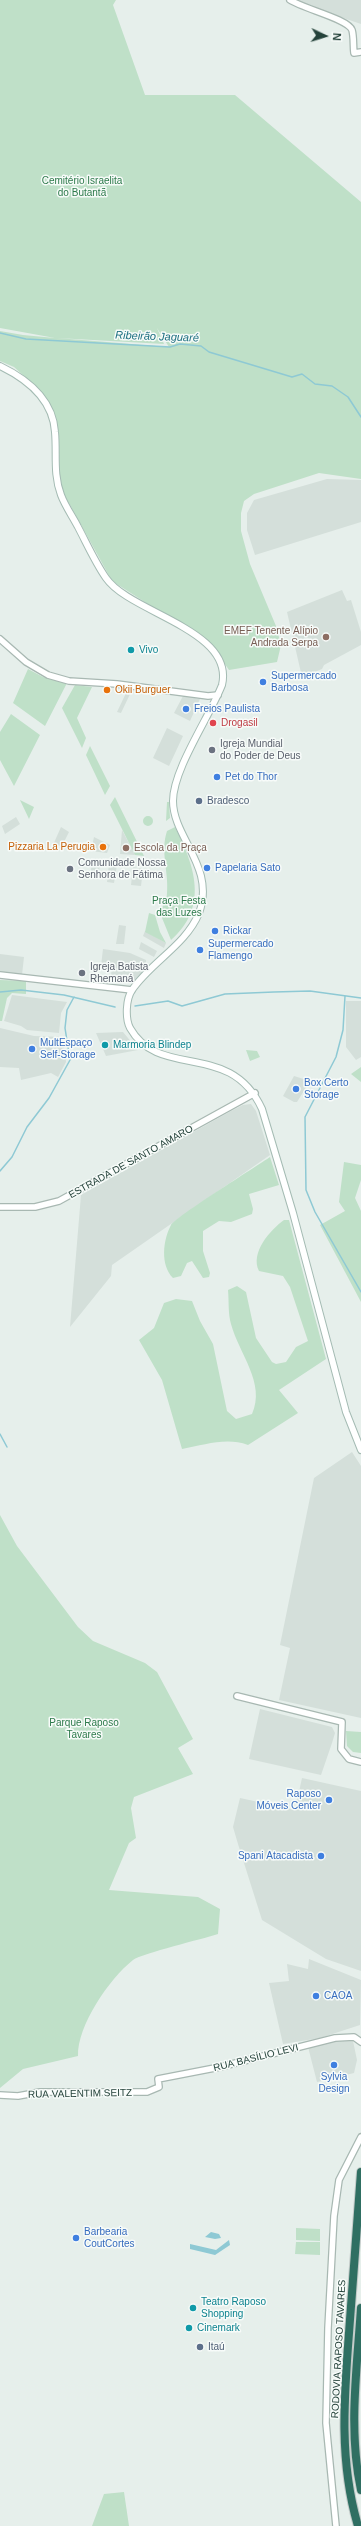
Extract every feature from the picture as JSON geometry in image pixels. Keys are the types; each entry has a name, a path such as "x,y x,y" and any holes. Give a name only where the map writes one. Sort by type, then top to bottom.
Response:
{"highway":[{"name":"RODOVIA RAPOSO TAVARES","path":"358,2526 354,2513 345,2465 344,2400 361,2172"},
{"name":"RODOVIA RAPOSO TAVARES","path":"361,2308 354,2437 361,2490"},
{"path":"354,2513 354,2526"}],"main road":[{"path":"0,366 15,373 36,390 47,404 53,417 55,469 61,495 107,579 123,592 199,638 210,647 218,657 225,674 218,695 183,765 173,799 175,812 201,878 202,903 190,929 132,990 127,1012 130,1028 148,1047 155,1052 225,1069 255,1093 262,1109 293,1213 354,1439 361,1450"}],"street":[{"path":"290,0 316,13 345,22 352,31 354,53 361,52"},
{"path":"0,639 26,662 48,675 69,681 117,684 208,696 218,695"},
{"path":"0,975 132,990"},
{"name":"ESTRADA DE SANTO AMARO","path":"0,1207 35,1207 59,1201 255,1093"},
{"path":"237,1696 342,1722 341,1750 349,1759 361,1762"},
{"name":"RUA BASÍLIO LEVI","path":"159,2087 158,2079 220,2067 335,2038 354,2037 361,2033"},
{"path":"354,2037 361,2042"},
{"name":"RUA VALENTIM SEITZ","path":"0,2095 18,2096 40,2092 147,2092 159,2087"},
{"path":"336,2526 326,2423 328,2335 334,2216 339,2180 361,2137"}],"shaded area":[{"path":"298,0 361,0 361,24 305,5"},
{"path":"327,479 361,480 361,522 255,555 247,530 247,513 254,500"},
{"name":"EMEF Tenente Alípio Andrada Serpa","path":"342,590 347,601 351,600 361,632 361,645 324,665 322,669 302,677 287,612"},
{"path":"127,691 131,692 121,713 117,712"},
{"name":"Freios Paulista","path":"183,696 200,699 190,721 174,713"},
{"path":"167,728 183,736 169,766 153,758"},
{"path":"16,817 20,824 5,834 2,826"},
{"path":"61,827 69,832 62,846 53,845"},
{"name":"Escola da Praça","path":"122,830 135,855 120,854"},
{"path":"94,837 110,845 107,853 91,851"},
{"path":"92,862 100,863 98,880 90,879"},
{"path":"109,864 117,865 114,883 107,882"},
{"path":"133,867 143,869 141,886 131,885"},
{"path":"119,925 126,926 124,944 116,944"},
{"path":"145,931 166,943 164,948 143,936"},
{"path":"141,942 157,951 154,957 139,949"},
{"path":"103,949 130,953 146,960 146,969 135,980 131,978 128,983 111,975 112,968 101,966"},
{"path":"0,954 24,957 22,975 0,972"},
{"path":"12,995 67,1002 61,1013 59,1033 27,1030 21,1026 4,1021"},
{"path":"346,1001 361,1001 361,1057 356,1060 346,1047"},
{"name":"MultEspaço Self-Storage","path":"0,1028 34,1036 63,1037 66,1062 58,1077 51,1073 21,1080 19,1068 0,1067"},
{"name":"Marmoria Blindep","path":"123,1032 138,1050 106,1056 96,1033"},
{"name":"Box Certo Storage","path":"294,1076 310,1081 297,1102 283,1096"},
{"path":"251,1104 256,1111 270,1155 112,1265 111,1276 70,1327 81,1195 231,1111 243,1105"},
{"path":"352,1452 361,1466 361,1718 279,1700 290,1648 280,1645 314,1478"},
{"path":"260,1709 332,1727 335,1733 321,1775 249,1759"},
{"path":"302,1778 361,1791 361,1971 326,1959 262,1920 238,1844 233,1827 240,1798 295,1810"},
{"name":"CAOA","path":"309,1959 361,1980 360,2025 320,2038 283,2044 269,1983 289,1981 287,1964 308,1969"},
{"name":"Sylvia Design","path":"338,2040 353,2041 357,2060 354,2073 317,2082 308,2047"}],"green space":[{"name":"Cemitério Israelita do Butantã","path":"0,0 116,0 113,5 145,95 235,95 361,202 361,479 319,473 254,494 244,501 241,513 241,531 250,564 276,626 281,645 277,662 229,670 212,645 112,581 64,494 56,469 55,442 48,409 36,387 14,367 0,361 0,331 55,338 0,328","holes":["157,328 169,347 57,338 164,344"]},
{"path":"28,669 43,677 67,683 45,726 13,703"},
{"path":"75,685 92,687 77,718 86,738 82,748 62,708"},
{"path":"11,714 40,735 14,786 0,760 0,732"},
{"path":"90,746 110,786 105,795 86,755"},
{"path":"115,797 144,856 135,855 110,805"},
{"path":"20,800 34,807 29,819"},
{"path":"167,802 169,802 170,818 166,821"},
{"path":"146,816 150,816 152,817 152,825 146,826 143,823 143,819"},
{"name":"Praça Festa das Luzes","path":"175,827 188,856 193,871 195,886 194,900 190,914 183,927 171,940 160,913 167,893 167,877 164,854 165,839 167,831"},
{"name":"Praça Festa das Luzes","path":"149,913 155,915 160,932 166,943 145,932"},
{"path":"0,980 26,981 26,994 12,993 7,998 2,1021 0,1021"},
{"path":"246,1050 257,1051 260,1057 250,1061"},
{"path":"361,1067 361,1082 351,1074"},
{"path":"270,1157 279,1185 249,1194 253,1209 252,1214 231,1222 219,1221 203,1231 203,1251 210,1273 209,1277 203,1278 192,1261 187,1263 181,1276 173,1278 166,1266 164,1252 166,1238 171,1225 200,1203"},
{"path":"344,1162 361,1165 361,1180 355,1198 361,1211 361,1302 320,1225 345,1211 339,1202"},
{"path":"284,1220 289,1220 326,1359 279,1390 298,1413 248,1445 224,1442 182,1449 162,1380 139,1340 154,1328 164,1303 176,1299 192,1301 200,1321 213,1344 227,1411 236,1419 252,1414 256,1391 254,1380 231,1324 228,1290 237,1286 246,1292 256,1338 272,1362 276,1364 286,1362 296,1347 308,1341 290,1287 283,1276 259,1271 257,1264 257,1257 263,1242"},
{"name":"Parque Raposo Tavares","path":"0,1515 17,1546 78,1627 93,1641 145,1663 157,1672 193,1739 178,1748 193,1774 134,1797 131,1808 136,1838 129,1843 109,1890 198,1897 220,1909 218,1934 139,1957 124,1968 105,1991 89,2017 79,2044 78,2056 23,2069 0,2088"},
{"path":"346,1731 361,1732 361,1753 353,1752 347,1746"},
{"path":"296,2228 320,2229 320,2241 296,2240"},
{"path":"296,2242 320,2242 320,2255 295,2254"},
{"path":"124,2492 129,2526 92,2526 104,2494"}],"water":[{"path":"211,2232 219,2234 221,2238 215,2239 205,2237"},
{"path":"229,2240 230,2245 215,2255 190,2249 190,2244 216,2250"}],"waterway":[{"name":"Ribeirão Jaguaré","path":"0,333 26,339 170,347 180,344 201,346 209,352 292,377 302,374 315,384 332,386 348,397 361,417"},
{"path":"0,992 21,990 64,995 115,1007"},
{"path":"135,1006 168,1001 182,1006 225,994 274,992 310,991 361,998"},
{"path":"345,996 343,1030 336,1057 305,1117 306,1190 315,1212 361,1292"},
{"path":"0,1171 12,1157 27,1127 49,1098 70,1060 65,1028 67,1010 74,997"},
{"path":"0,1434 7,1447"}],"place":[{"name":"EMEF Tenente Alípio Andrada Serpa","path":"326,637"},
{"name":"Vivo","path":"131,650"},
{"name":"Supermercado Barbosa","path":"263,682"},
{"name":"Okii Burguer","path":"107,690"},
{"name":"Freios Paulista","path":"186,709"},
{"name":"Drogasil","path":"213,723"},
{"name":"Igreja Mundial do Poder de Deus","path":"212,750"},
{"name":"Pet do Thor","path":"217,777"},
{"name":"Bradesco","path":"199,801"},
{"name":"Pizzaria La Perugia","path":"103,847"},
{"name":"Escola da Praça","path":"126,848"},
{"name":"Papelaria Sato","path":"207,868"},
{"name":"Comunidade Nossa Senhora de Fátima","path":"70,869"},
{"name":"Rickar","path":"215,931"},
{"name":"Supermercado Flamengo","path":"200,950"},
{"name":"Igreja Batista Rhemaná","path":"82,973"},
{"name":"Marmoria Blindep","path":"105,1045"},
{"name":"MultEspaço Self-Storage","path":"32,1049"},
{"name":"Box Certo Storage","path":"296,1089"},
{"name":"Raposo Móveis Center","path":"329,1800"},
{"name":"Spani Atacadista","path":"321,1856"},
{"name":"CAOA","path":"316,1996"},
{"name":"Sylvia Design","path":"334,2065"},
{"name":"Barbearia CoutCortes","path":"76,2238"},
{"name":"Teatro Raposo Shopping","path":"193,2308"},
{"name":"Cinemark","path":"189,2328"},
{"name":"Itaú","path":"200,2347"}]}
